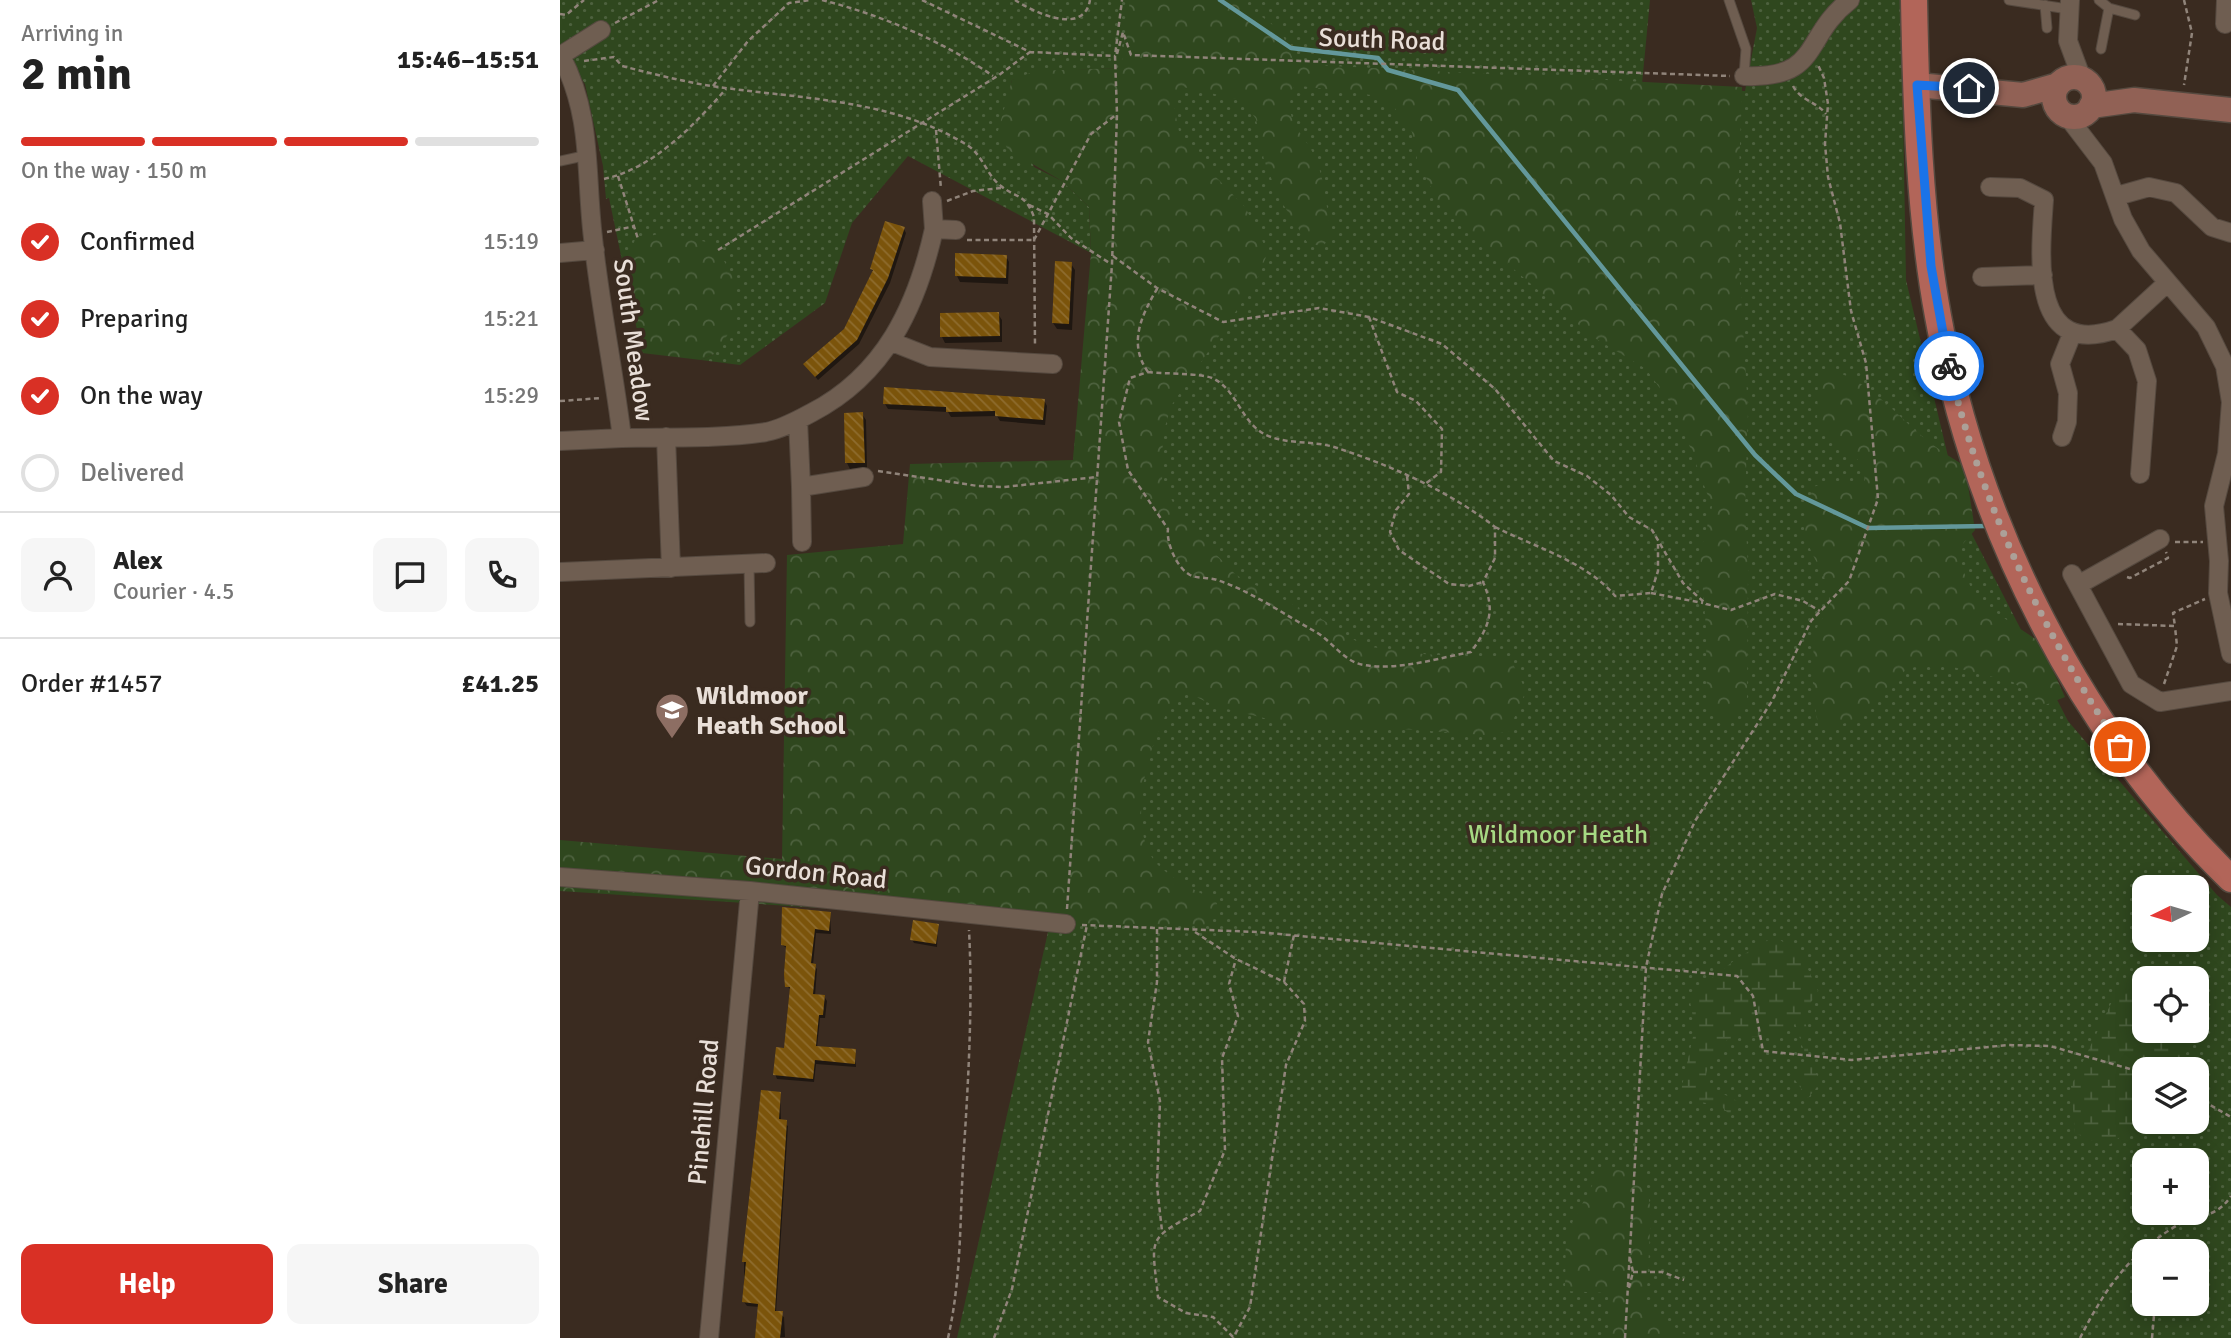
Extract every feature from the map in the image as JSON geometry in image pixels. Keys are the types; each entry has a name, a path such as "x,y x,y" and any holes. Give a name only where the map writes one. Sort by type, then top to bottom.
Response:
{"main road":[{"path":"1914,0 1926,213 1938,316 1960,408 1995,515 2040,614 2104,721 2165,806 2231,879"}],"street":[{"path":"1744,76 1783,74 1796,68 1809,55 1833,15 1850,0"},
{"path":"2225,24 2226,0"},
{"path":"2069,4 2068,41 2075,97 2091,143 2117,196 2123,219 2141,251 2206,327 2217,346 2230,382 2227,454 2214,506 2219,561 2218,593 2231,654"},
{"path":"563,53 601,30"},
{"name":"South Meadow","path":"563,53 576,83 589,155 594,243 622,438"},
{"path":"1917,85 2231,110"},
{"path":"1990,187 2020,188 2043,200 2044,291 2052,316 2072,334 2094,337 2117,329 2167,283"},
{"path":"2117,196 2150,187 2176,193 2212,227 2231,233"},
{"name":"South Meadow","path":"560,441 770,431 826,406 865,375 892,342 911,308 934,229 932,201"},
{"path":"934,229 956,230"},
{"name":"South Meadow","path":"560,253 594,243"},
{"path":"1982,277 2043,275"},
{"path":"2117,329 2137,350 2147,381 2140,474"},
{"path":"2062,437 2067,422 2068,393 2060,364 2072,334"},
{"path":"892,342 930,358 1044,364"},
{"path":"798,420 803,542"},
{"name":"South Meadow","path":"666,437 671,568"},
{"path":"801,487 867,473"},
{"path":"2160,539 2075,580 2131,684 2160,702 2191,700 2231,691"},
{"path":"560,572 757,564"},
{"name":"Gordon Road","path":"560,877 750,891 1066,924"},
{"name":"Pinehill Road","path":"709,1338 750,891"}],"lane":[{"path":"1730,0 1746,49 1744,76"},
{"path":"2009,0 2045,5 2069,4"},
{"path":"2099,0 2109,8 2135,15"},
{"path":"2045,5 2047,28"},
{"path":"2101,50 2109,8"},
{"path":"560,161 589,155"},
{"path":"750,622 757,564"}],"path":[{"path":"560,14 566,15 584,0"},
{"path":"601,30 659,0"},
{"path":"713,86 748,41 789,3 810,0"},
{"path":"822,0 867,12 975,63 995,77"},
{"path":"922,0 1030,52 1115,56"},
{"path":"1015,0 1040,14 1065,19 1082,17 1089,10 1090,0"},
{"path":"1122,0 1115,56 1117,114 1113,256 1066,924 1294,935 1737,976 1748,986 1753,996 1759,1048 1770,1053 1791,1052 1852,1060 2022,1045 2050,1046 2132,1069"},
{"path":"2181,105 2192,33 2183,0"},
{"name":"South Road","path":"1115,56 1121,49 1123,32 1131,55 1390,66 1744,76"},
{"path":"718,250 995,77 1030,52"},
{"path":"563,53 587,63 614,57 622,66 713,86 870,107 936,130 971,147 1004,188"},
{"path":"1625,1338 1646,967 1662,894 1695,821 1772,701 1811,621 1849,581 1878,499 1866,363 1851,310 1840,223 1828,177 1828,104 1824,78 1809,55"},
{"path":"1783,74 1798,96 1820,106 1826,114"},
{"path":"591,182 634,171 696,123 727,88"},
{"path":"1034,240 1091,134 1117,114"},
{"path":"936,130 942,204 973,191 1004,188 1021,195 1029,205 1034,217 1044,364"},
{"path":"618,176 638,239"},
{"path":"1029,205 1048,214 1072,238 1112,264"},
{"path":"594,243 635,226"},
{"path":"956,230 957,240 1034,240"},
{"path":"1113,256 1157,288 1223,322 1319,308 1370,317 1442,344 1495,389 1554,461 1587,477 1611,495 1629,517 1652,530 1683,583 1706,604"},
{"path":"1148,372 1138,357 1141,316 1157,288"},
{"path":"1370,317 1397,392 1416,401 1442,429 1441,472 1425,484"},
{"path":"1483,582 1491,600 1489,615 1485,632 1471,652 1412,664 1363,665 1343,655 1327,638 1245,593 1216,580 1191,575 1179,565 1167,538 1168,529 1128,470 1119,422 1130,378 1148,372 1212,378 1234,399 1248,424 1270,437 1331,446 1406,475 1495,527 1554,556 1571,561 1604,582 1615,596 1651,593 1731,610 1775,594 1803,601 1820,611"},
{"path":"560,401 617,398"},
{"path":"867,473 991,487 1097,477"},
{"path":"1406,475 1409,495 1396,510 1390,532 1399,550 1449,583 1469,586 1483,582 1495,558 1495,527"},
{"path":"1651,593 1658,571 1658,544"},
{"path":"2156,700 2171,671 2177,646 2173,613 2207,598"},
{"path":"2097,621 2132,626 2175,626"},
{"path":"948,1338 956,1301 965,1143 971,970 968,914"},
{"path":"994,1338 1018,1264 1087,925"},
{"path":"1157,928 1157,982 1148,1042 1160,1101 1157,1186 1161,1231 1153,1249 1158,1297 1186,1313 1213,1317 1233,1338 1250,1307 1286,1065 1305,1021 1304,1004 1284,982 1236,959 1194,931"},
{"path":"1284,982 1294,935"},
{"path":"1161,1231 1200,1211 1225,1150 1222,1058 1238,1016 1229,984 1236,959"},
{"path":"2209,1104 2231,1117"},
{"path":"2157,1239 2179,1224 2222,1209 2231,1196"},
{"path":"1627,1298 1633,1272 1630,1257"},
{"path":"2080,1338 2113,1278 2132,1260"},
{"path":"1633,1272 1662,1272 1684,1280"},
{"path":"2152,1338 2154,1316"}],"green space":[{"name":"Wildmoor Heath","path":"560,0 1650,0 1642,84 1745,91 1757,28 1751,0 1901,0 1906,280 1962,515 2068,721 2200,875 2132,875 2132,952 2209,952 2209,886 2231,907 2231,1338 957,1338 1050,923 1074,448 1121,68 1076,70 1012,80 1006,106 1034,167 1062,181 1089,207 1091,253 908,156 852,223 825,303 740,365 701,360 714,354 636,240 623,265 609,198 606,199 603,166 585,84 560,45"},
{"path":"1130,0 1239,0 1281,31 1295,64 1742,87 1737,232 1748,410 1745,504 1748,569 1747,706 1722,725 1707,710 1706,628 1700,554 1712,507 1677,412 1646,369 1593,337 1440,206 1417,159 1412,132 1394,107 1371,95 1294,85 1290,109 1292,117 1316,159 1324,186 1331,234 1323,247 1307,242 1279,198 1264,160 1256,119 1242,100 1183,87 1174,107 1181,141 1245,207 1268,252 1256,282 1171,406 1163,434 1162,483 1183,520 1236,575 1323,620 1364,646 1423,654 1502,659 1513,664 1526,691 1508,732 1484,735 1360,726 1304,728 1215,706 1182,690 1160,727 1151,751 1141,802 1142,827 1147,848 1158,865 1217,903 1217,915 1207,925 1050,923 560,891 560,840 782,859 787,555 903,544 910,464 1073,460 1091,253 1089,207 1062,181 1008,150 998,131 1012,80 1035,71 1121,68"},
{"path":"666,232 714,244 737,283 734,326 714,354 701,360 642,353 623,265 635,240"},
{"path":"1827,370 1842,374 1869,389 1928,441 1965,466 1975,530 1961,546 1959,562 1977,600 2040,642 2065,697 2043,706 2013,682 1941,664 1908,668 1850,722 1819,729 1813,691 1813,653 1817,628 1830,605 1827,584 1805,535 1805,515 1813,487 1822,484 1865,484 1863,464 1817,426 1818,380"},
{"path":"1775,936 1802,956 1818,991 1805,1012 1809,1061 1821,1082 1808,1098 1795,1080 1806,1058 1795,1023 1779,1035 1728,1039 1709,1061 1704,1084 1739,1102 1731,1116 1720,1105 1679,1099 1695,1028 1689,996 1736,959"},
{"path":"2122,981 2132,981 2132,1043 2193,1043 2183,1057 2132,1057 2132,1129 2106,1147 2075,1133 2071,1086"},
{"path":"1602,1167 1645,1175 1651,1212 1646,1308 1691,1338 1611,1338 1608,1293 1565,1291 1566,1234"}],"building":[{"path":"885,221 905,227 888,278 857,340 815,377 803,364 844,329 873,270 870,269"},
{"path":"955,253 1007,255 1006,278 955,276"},
{"path":"1055,261 1072,262 1069,324 1052,323"},
{"path":"999,312 1000,336 940,337 940,313"},
{"path":"884,387 1045,399 1043,420 995,416 995,411 946,412 946,407 883,404"},
{"path":"863,412 865,463 845,463 844,413"},
{"path":"782,907 831,912 829,931 815,929 811,963 816,964 813,994 825,995 823,1015 819,1015 816,1046 856,1049 855,1064 815,1060 813,1079 773,1075 776,1047 784,1048 790,987 785,987 786,946 781,945"},
{"path":"913,920 939,924 936,944 910,940"},
{"path":"761,1090 781,1092 779,1119 787,1120 775,1311 783,1311 780,1338 755,1338 758,1304 742,1302 746,1262 742,1262"}],"waterway":[{"path":"1220,0 1291,48 1378,58 1388,70 1458,90 1755,455 1796,494 1868,528 1987,526"}],"way so far":[{"path":"1949,366 1981,475 2004,537 2040,614 2082,688 2120,747"}],"place":[{"name":"Wildmoor Heath School","path":"672,740"}],"route":[{"path":"1949,366 1931,266 1917,85 1969,88"}]}
